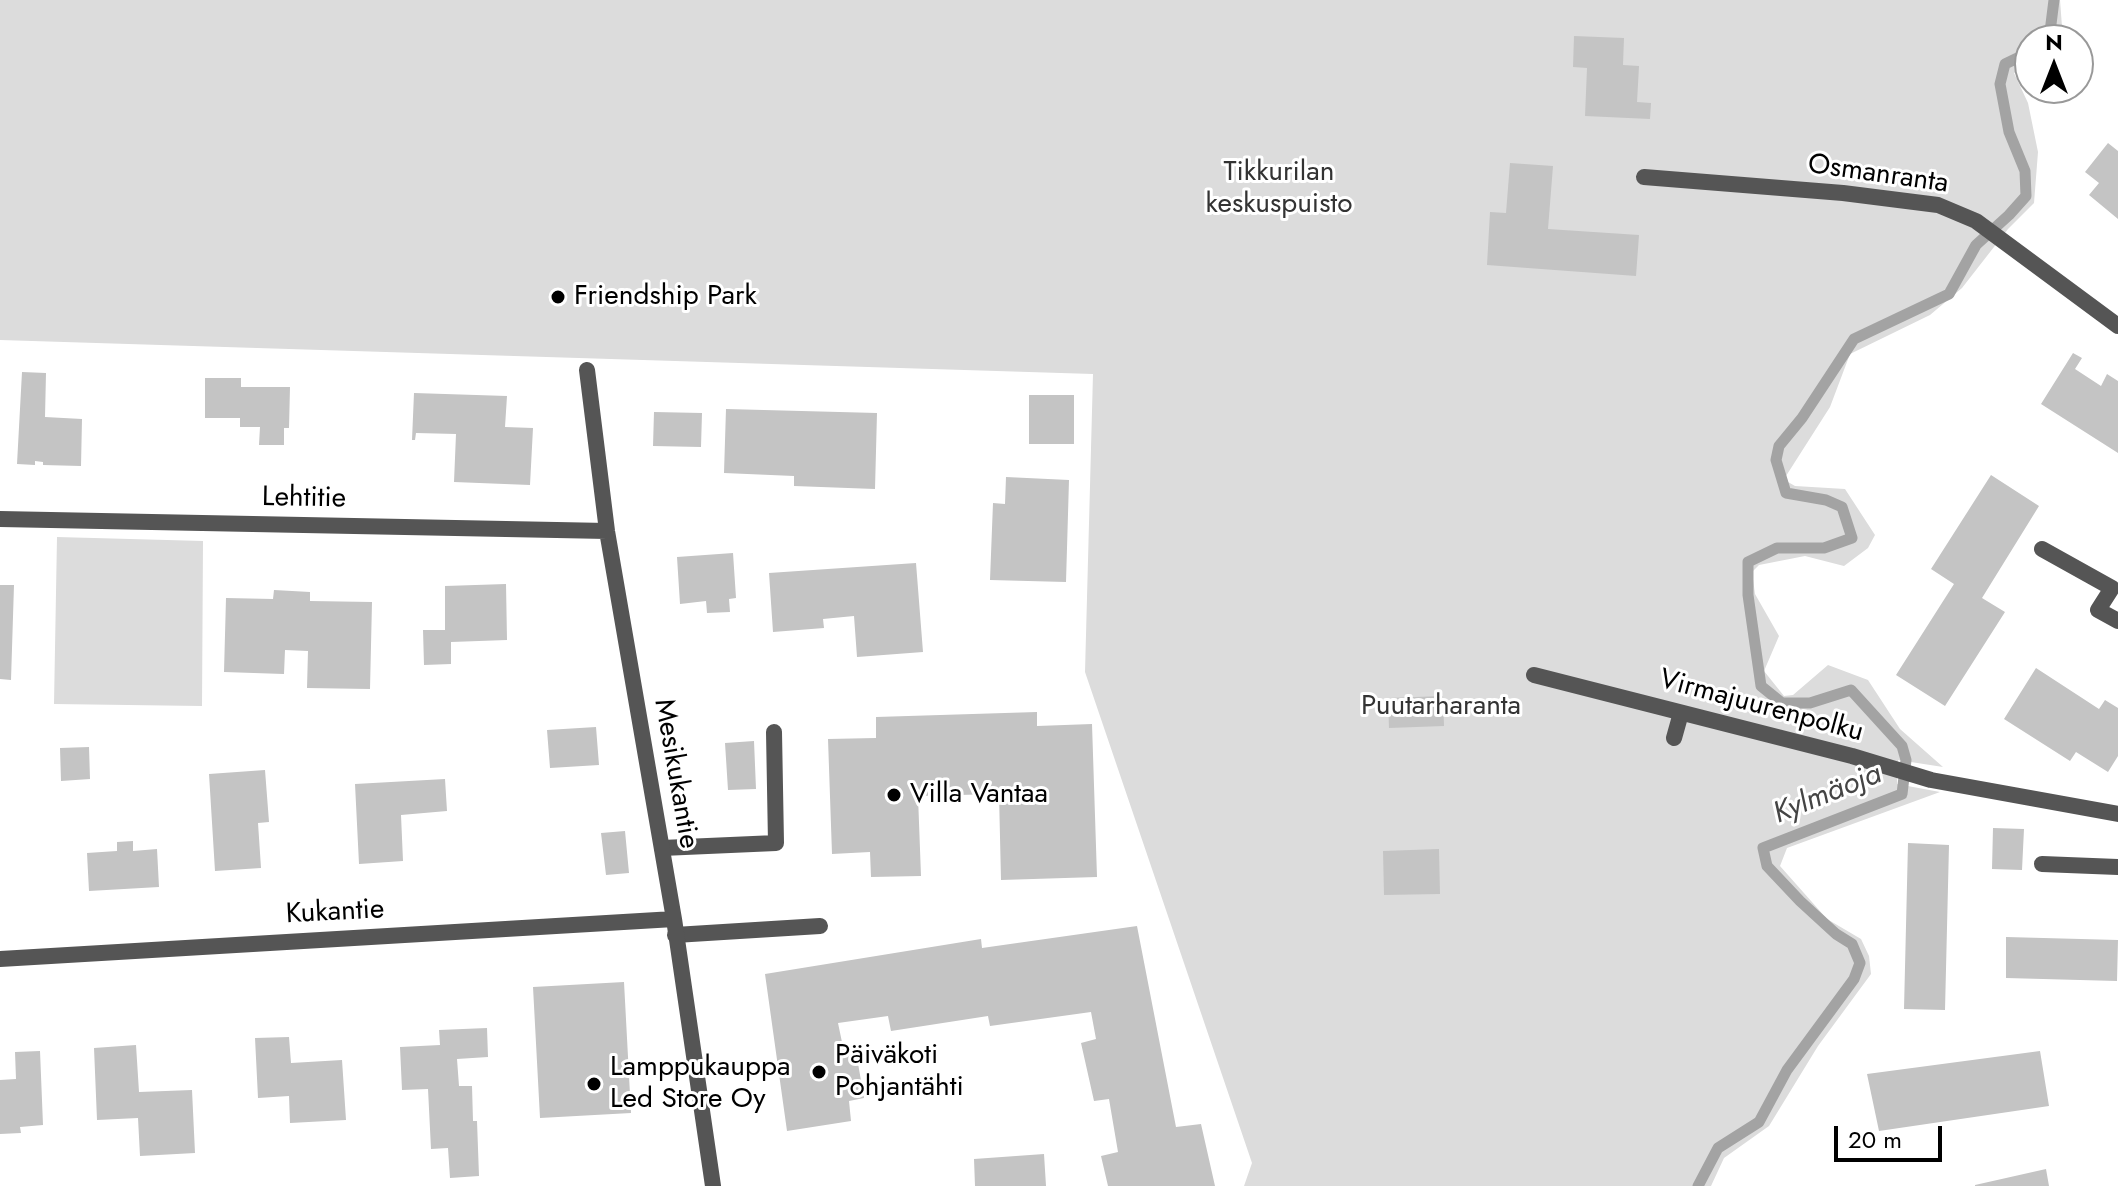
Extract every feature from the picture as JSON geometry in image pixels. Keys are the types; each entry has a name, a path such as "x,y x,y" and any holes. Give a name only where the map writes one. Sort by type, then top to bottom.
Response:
{"street":[{"name":"Osmanranta","path":"1644,177 1843,193 1938,205 1976,221 2118,326"},
{"name":"Mesikukantie","path":"587,370 607,531 675,927 713,1186"},
{"name":"Lehtitie","path":"0,519 607,531"},
{"path":"2042,549 2112,588 2098,610 2118,621"},
{"name":"Virmajuurenpolku","path":"1534,675 1852,756 1931,780 2118,814"},
{"path":"1674,738 1681,713"},
{"path":"662,848 776,843 774,732"},
{"path":"2042,864 2118,867"},
{"name":"Kukantie","path":"0,959 675,927 820,926"}],"green space":[{"path":"0,0 2060,0 2062,24 2014,24 2014,104 2028,104 2038,152 2034,203 2008,229 1962,288 1930,315 1850,354 1830,407 1786,476 1788,482 1795,486 1845,489 1875,535 1868,548 1844,566 1805,556 1759,565 1752,572 1755,594 1779,636 1764,671 1784,696 1793,695 1828,665 1868,680 1900,729 1943,767 1898,760 1897,784 1940,792 1787,848 1780,866 1827,919 1861,939 1869,956 1871,974 1818,1046 1769,1126 1724,1158 1711,1186 1244,1186 1252,1163 1085,672 1093,374 0,340"},
{"path":"57,537 203,541 202,706 54,704"}],"building":[{"path":"1574,36 1624,38 1623,65 1639,66 1637,102 1651,103 1650,119 1585,116 1587,68 1573,67"},
{"path":"2108,143 2118,151 2118,219 2089,195 2099,183 2085,172"},
{"path":"1510,163 1553,166 1548,229 1639,235 1636,276 1487,265 1490,212 1506,213"},
{"path":"2073,353 2082,358 2075,369 2101,386 2107,374 2118,381 2118,453 2041,404"},
{"path":"22,372 46,373 45,417 82,419 81,466 43,465 43,462 35,461 35,465 17,464"},
{"path":"205,378 241,378 241,387 290,387 289,428 284,428 284,445 259,445 260,427 240,427 240,418 205,418"},
{"path":"414,393 507,396 505,427 533,428 530,485 454,482 456,434 416,433 415,440 412,440"},
{"path":"1029,395 1074,395 1074,444 1029,444"},
{"path":"726,409 877,413 875,489 794,486 794,476 724,473"},
{"path":"654,412 702,413 701,447 653,446"},
{"path":"1991,475 2039,506 1982,598 2005,612 1945,706 1896,675 1954,584 1931,569"},
{"path":"1006,477 1069,480 1066,582 990,580 993,503 1005,504"},
{"path":"733,553 736,598 729,599 730,612 707,613 706,601 680,604 677,557"},
{"path":"916,563 923,652 857,657 854,616 823,619 824,628 773,632 769,573"},
{"path":"506,584 507,640 451,642 451,664 424,665 423,630 445,630 445,586"},
{"path":"0,585 14,585 11,680 0,679"},
{"path":"274,590 310,592 310,601 372,602 370,689 307,688 308,651 285,650 284,674 224,672 226,598 273,599"},
{"path":"2036,668 2099,709 2105,700 2118,708 2118,756 2108,772 2076,752 2070,761 2004,719"},
{"path":"1443,696 1444,726 1389,728 1388,698"},
{"name":"Villa Vantaa","path":"1037,712 1037,726 1092,724 1097,877 1001,880 999,794 918,796 921,876 871,877 870,852 832,854 828,739 876,738 876,717"},
{"path":"596,727 599,765 550,768 547,730"},
{"path":"754,741 756,789 728,790 725,743"},
{"path":"89,747 90,779 61,781 60,748"},
{"path":"265,770 269,822 258,823 261,868 215,871 209,774"},
{"path":"445,779 447,811 401,815 403,861 359,864 355,784"},
{"path":"1993,828 2024,829 2022,870 1992,869"},
{"path":"625,831 629,873 606,875 601,833"},
{"path":"133,841 133,851 157,849 159,887 89,891 87,853 117,851 117,842"},
{"path":"1908,843 1949,845 1945,1010 1904,1009"},
{"path":"1439,849 1440,894 1384,895 1383,851"},
{"name":"Päiväkoti Pohjantähti","path":"1137,926 1176,1127 1201,1124 1215,1186 1108,1186 1101,1156 1118,1152 1109,1099 1094,1101 1081,1043 1096,1039 1091,1012 990,1026 988,1016 891,1031 888,1016 838,1023 843,1047 855,1046 864,1098 849,1101 851,1121 787,1131 765,974 981,939 982,948"},
{"path":"2006,937 2118,940 2117,981 2006,978"},
{"path":"624,982 631,1113 540,1118 533,987"},
{"path":"487,1028 488,1057 457,1059 459,1086 472,1086 479,1176 450,1178 448,1148 431,1149 428,1089 402,1090 400,1047 440,1045 439,1030"},
{"path":"289,1037 291,1063 342,1060 346,1120 290,1123 289,1096 258,1098 255,1038"},
{"path":"136,1045 139,1092 192,1090 195,1153 140,1156 138,1118 97,1120 94,1048"},
{"path":"40,1051 43,1125 20,1127 21,1133 0,1134 0,1080 16,1079 15,1052"},
{"path":"2040,1051 2049,1106 1879,1131 1867,1074"},
{"path":"1044,1154 1046,1186 975,1186 974,1159"},
{"path":"2046,1169 2049,1186 1975,1186 1975,1185"}],"waterway":[{"name":"Kylmäoja","path":"2051,24 2054,0"},
{"name":"Kylmäoja","path":"1698,1186 1718,1148 1759,1122 1787,1070 1854,979 1860,963 1852,944 1836,934 1800,901 1767,866 1763,848 1902,794 1906,760 1902,746 1851,690 1810,703 1782,703 1761,686 1748,595 1748,562 1777,548 1824,548 1852,538 1842,507 1826,500 1786,493 1776,460 1779,446 1802,418 1854,339 1949,294 1976,245 2026,196 2025,171 2009,132 2000,84 2005,64 2014,60"}],"place":[{"name":"Friendship Park","path":"558,297"},
{"name":"Villa Vantaa","path":"894,795"},
{"name":"Päiväkoti Pohjantähti","path":"819,1072"},
{"name":"Lamppukauppa Led Store Oy","path":"594,1084"}],"park label":[{"name":"Tikkurilan keskuspuisto","path":"1279,189"},
{"name":"Puutarharanta","path":"1441,707"}]}
